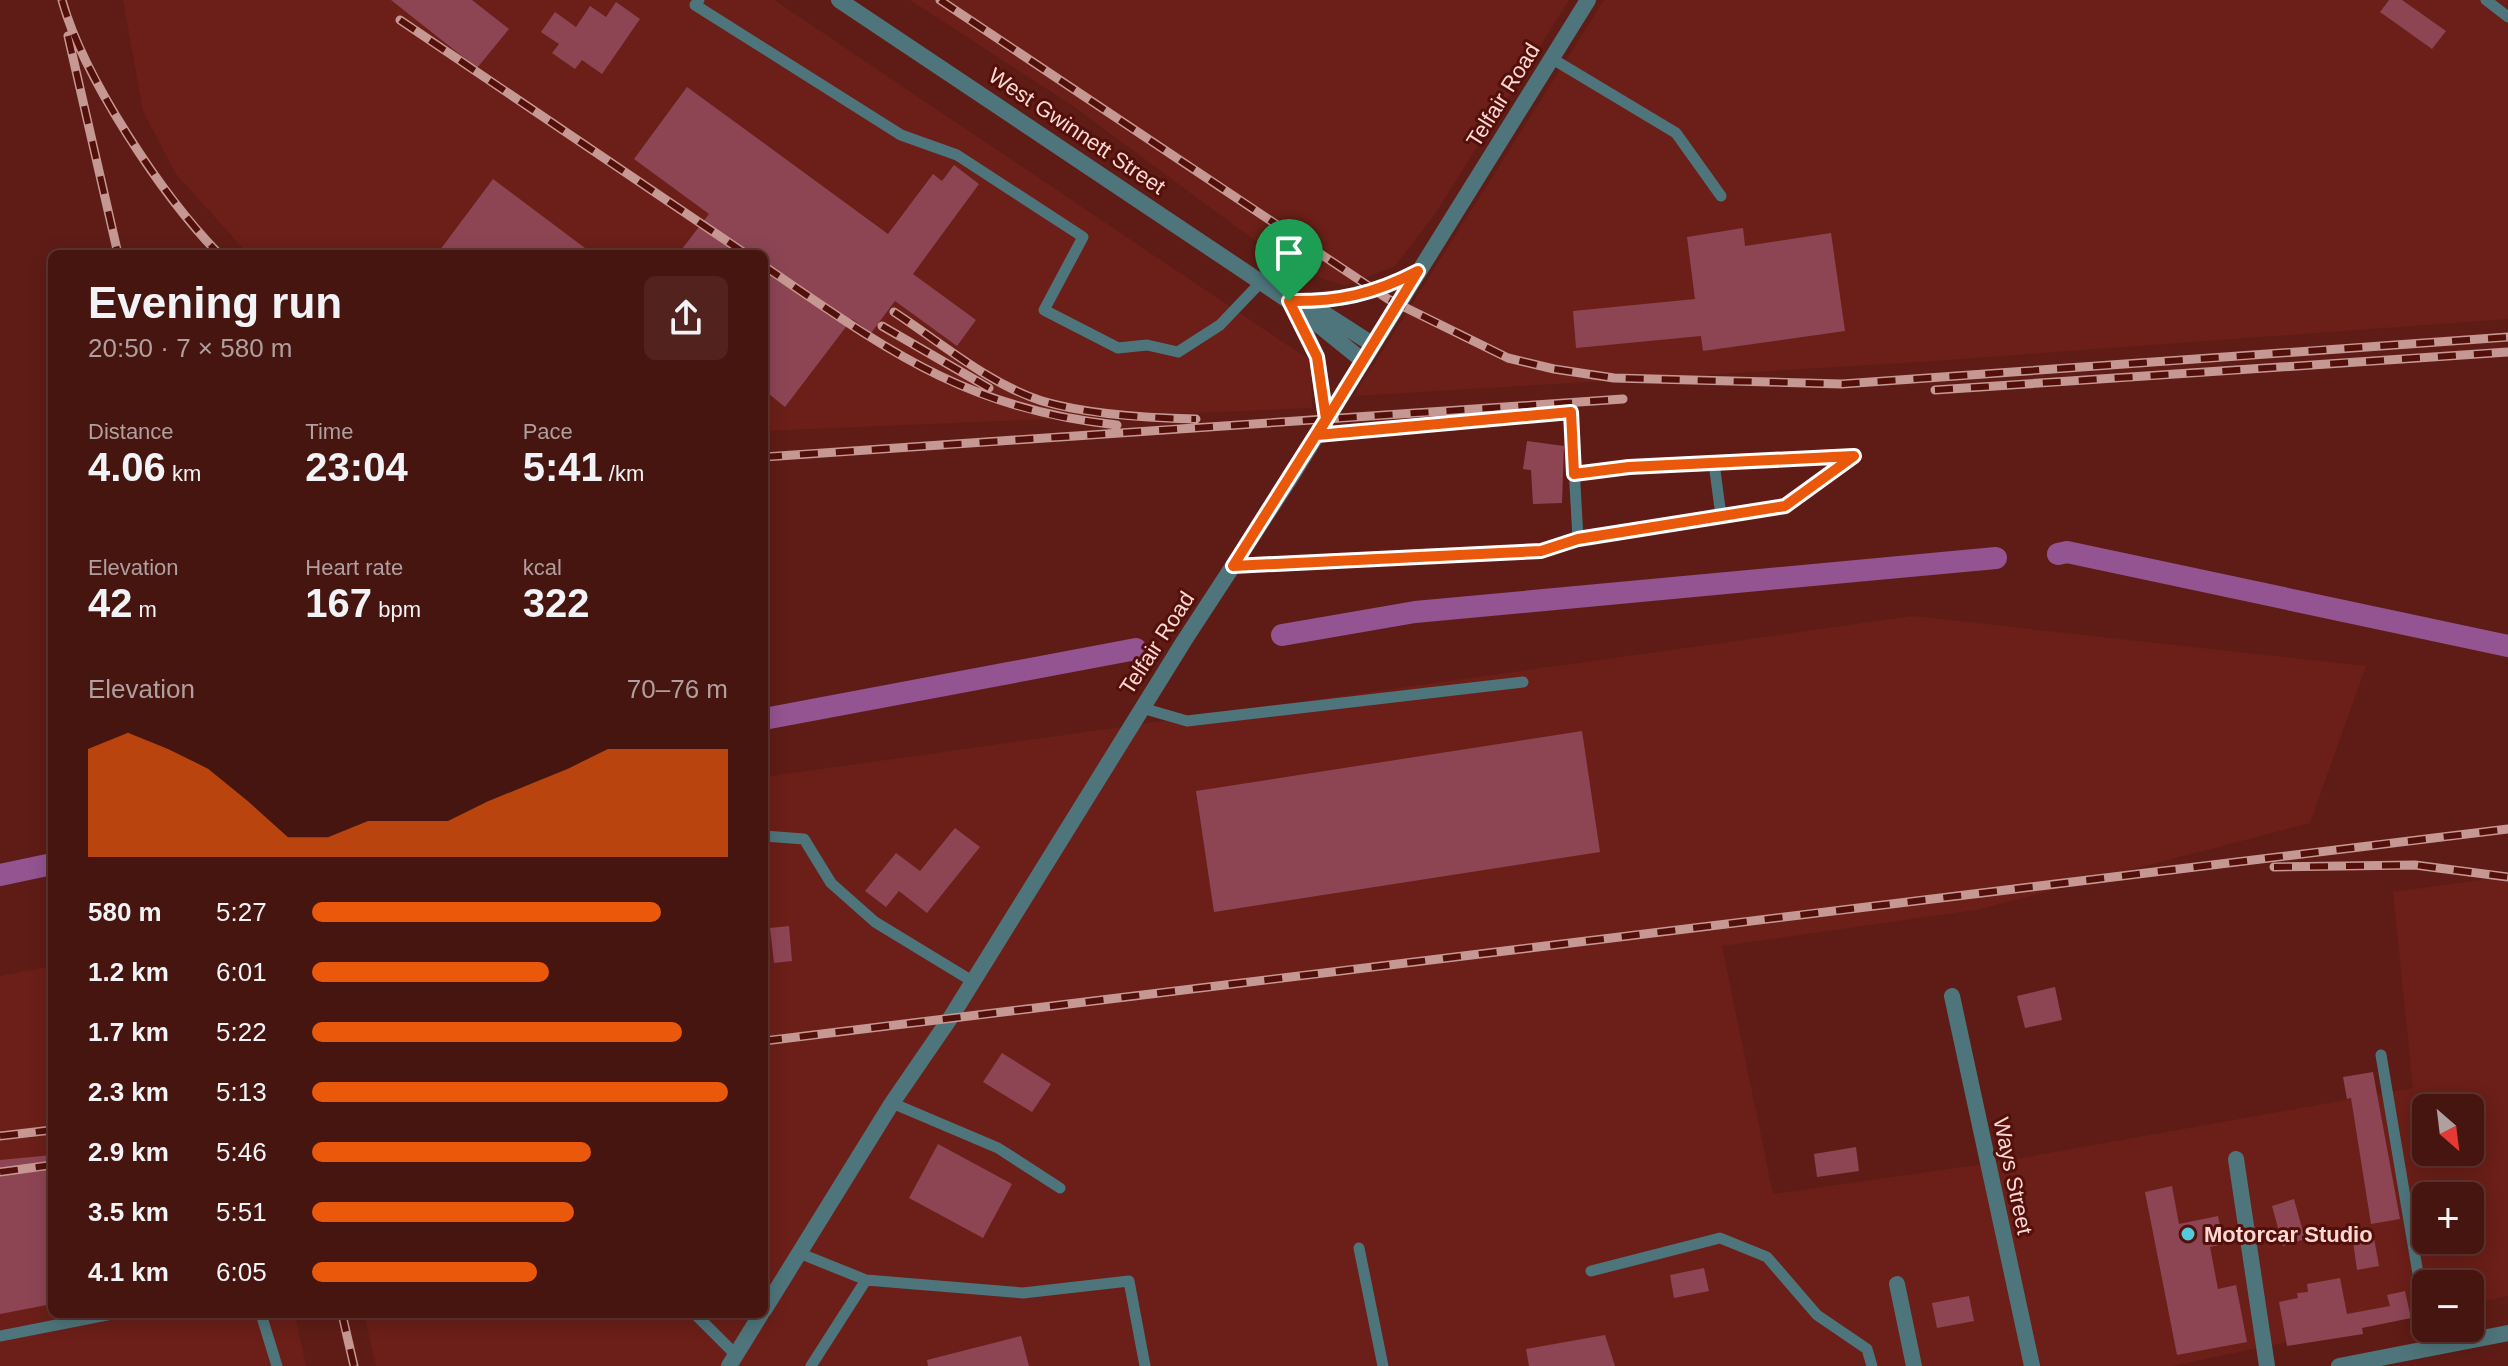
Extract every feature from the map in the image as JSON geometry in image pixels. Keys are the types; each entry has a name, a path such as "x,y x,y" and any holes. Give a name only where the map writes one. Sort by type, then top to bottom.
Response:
{"street":[{"name":"West Gwinnett Street","path":"839,0 1289,301 1308,320 1362,360"},
{"name":"Telfair Road","path":"768,1304 1588,0"},
{"path":"1326,419 1317,357 1289,301 1330,302 1361,296 1418,271"},
{"name":"West Gwinnett Street","path":"1289,301 1316,308 1372,344"},
{"name":"Ways Street","path":"1952,996 2032,1366"},
{"path":"2236,1159 2267,1366"},
{"path":"1897,1284 1914,1366"},
{"name":"Telfair Road","path":"732,1360 759,1318"},
{"path":"2339,1366 2508,1333"}],"lane":[{"path":"699,0 695,5 901,135 957,155 1083,237 1044,310 1118,348 1147,345 1178,352 1220,325 1261,282"},
{"path":"2486,0 2508,17"},
{"path":"1551,58 1676,133 1721,196"},
{"path":"1317,435 1571,412 1578,539"},
{"path":"1233,566 1541,551 1578,539 1785,506 1854,456 1629,467 1574,474"},
{"path":"1714,463 1721,516"},
{"path":"1142,708 1187,721 1523,682"},
{"path":"768,836 804,839 831,883 875,922 972,981"},
{"path":"2381,1055 2417,1270"},
{"path":"892,1103 998,1148 1060,1188"},
{"path":"1591,1271 1720,1238 1767,1257 1817,1315 1867,1349 1872,1366"},
{"path":"1359,1248 1383,1366"},
{"path":"799,1253 866,1280 1023,1293 1129,1281 1145,1366"},
{"path":"811,1366 866,1280"},
{"path":"0,1336 92,1318"},
{"path":"262,1318 277,1366"},
{"path":"698,1318 732,1360"},
{"path":"2430,1342 2431,1348"}],"shaded area":[{"path":"123,0 774,0 1311,361 1312,408 768,431 768,250 244,250 176,174 143,111"},
{"path":"910,0 1569,0 1435,214 1395,266 1345,286 1292,268 1073,106"},
{"path":"1604,0 2508,0 2508,319 1921,362 1354,396"},
{"path":"1913,616 2366,666 2310,823 1976,910 1722,946 1773,1194 2004,1161 2413,1088 2393,892 2508,876 2508,1296 2484,1301 2484,1270 2412,1270 2412,1316 2172,1366 376,1366 365,1318 768,1318 768,776"},
{"path":"48,967 48,1318 296,1318 306,1366 0,1366 0,976"}],"building":[{"path":"391,0 472,0 509,29 477,68"},
{"path":"2389,0 2402,0 2446,31 2432,49 2380,12"},
{"path":"616,2 640,19 602,74 582,60 575,69 552,53 559,44 541,32 555,12 576,27 590,6 606,17"},
{"path":"687,87 888,234 933,174 942,181 954,165 979,184 913,274 976,320 957,346 895,301 871,333 852,319 785,407 768,393 768,250 681,250 709,214 634,159"},
{"path":"493,179 588,250 440,250"},
{"path":"1743,228 1745,246 1831,233 1845,331 1703,351 1701,336 1576,348 1573,311 1695,299 1687,237"},
{"path":"1527,441 1564,446 1562,503 1533,504 1531,470 1523,469"},
{"path":"1582,731 1600,852 1214,912 1196,791"},
{"path":"955,828 980,847 927,913 899,891 886,907 865,891 896,853 920,871"},
{"path":"789,926 792,961 774,963 770,928"},
{"path":"2055,987 2062,1020 2025,1028 2017,996"},
{"path":"1002,1053 1051,1084 1032,1112 983,1082"},
{"path":"2373,1072 2400,1219 2371,1224 2351,1098 2347,1099 2343,1077"},
{"path":"938,1144 1012,1184 983,1238 909,1198"},
{"path":"1856,1147 1859,1171 1817,1177 1814,1154"},
{"path":"48,1155 48,1305 0,1314 0,1160"},
{"path":"2172,1186 2179,1224 2218,1216 2224,1244 2210,1247 2218,1289 2236,1285 2247,1342 2177,1355 2145,1192"},
{"path":"2294,1199 2305,1239 2283,1246 2272,1206"},
{"path":"2374,1238 2379,1266 2357,1270 2353,1241"},
{"path":"1704,1268 1709,1291 1674,1298 1670,1275"},
{"path":"2340,1278 2347,1314 2390,1306 2387,1295 2405,1291 2411,1318 2362,1328 2363,1334 2287,1346 2279,1302 2298,1298 2297,1293 2308,1292 2307,1284"},
{"path":"1969,1296 1974,1321 1937,1328 1932,1303"},
{"path":"1605,1335 1615,1366 1529,1366 1526,1349"},
{"path":"1021,1336 1029,1366 928,1366 927,1360"}],"waterway":[{"path":"2058,554 2067,552 2508,646"},
{"path":"1282,635 1415,612 1996,558"},
{"path":"768,718 1136,649"},
{"path":"0,875 48,865"}],"railway":[{"path":"62,0 72,31 88,64 127,134 174,201 215,250"},
{"path":"940,0 1388,299 1508,358 1554,369 1614,378 1842,384 2508,337"},
{"path":"400,20 740,250"},
{"path":"68,36 117,250"},
{"path":"768,269 889,349 971,390 1063,417 1117,425"},
{"path":"894,312 965,361 1022,394 1060,406 1098,413 1196,419"},
{"path":"882,326 989,388"},
{"path":"1935,390 2508,352"},
{"path":"768,457 1623,399"},
{"path":"768,1041 2508,829"},
{"path":"2274,867 2415,865 2508,877"},
{"path":"0,1136 48,1130"},
{"path":"0,1172 48,1166"},
{"path":"343,1318 354,1366"}],"place":[{"name":"Motorcar Studio","path":"2188,1234"}],"route":[{"path":"1418,271 1317,435 1571,412 1574,474 1629,467 1854,456 1785,506 1578,539 1541,551 1233,566 1326,419 1317,357 1289,301 1330,302 1361,296 1390,286 1418,271"}]}
